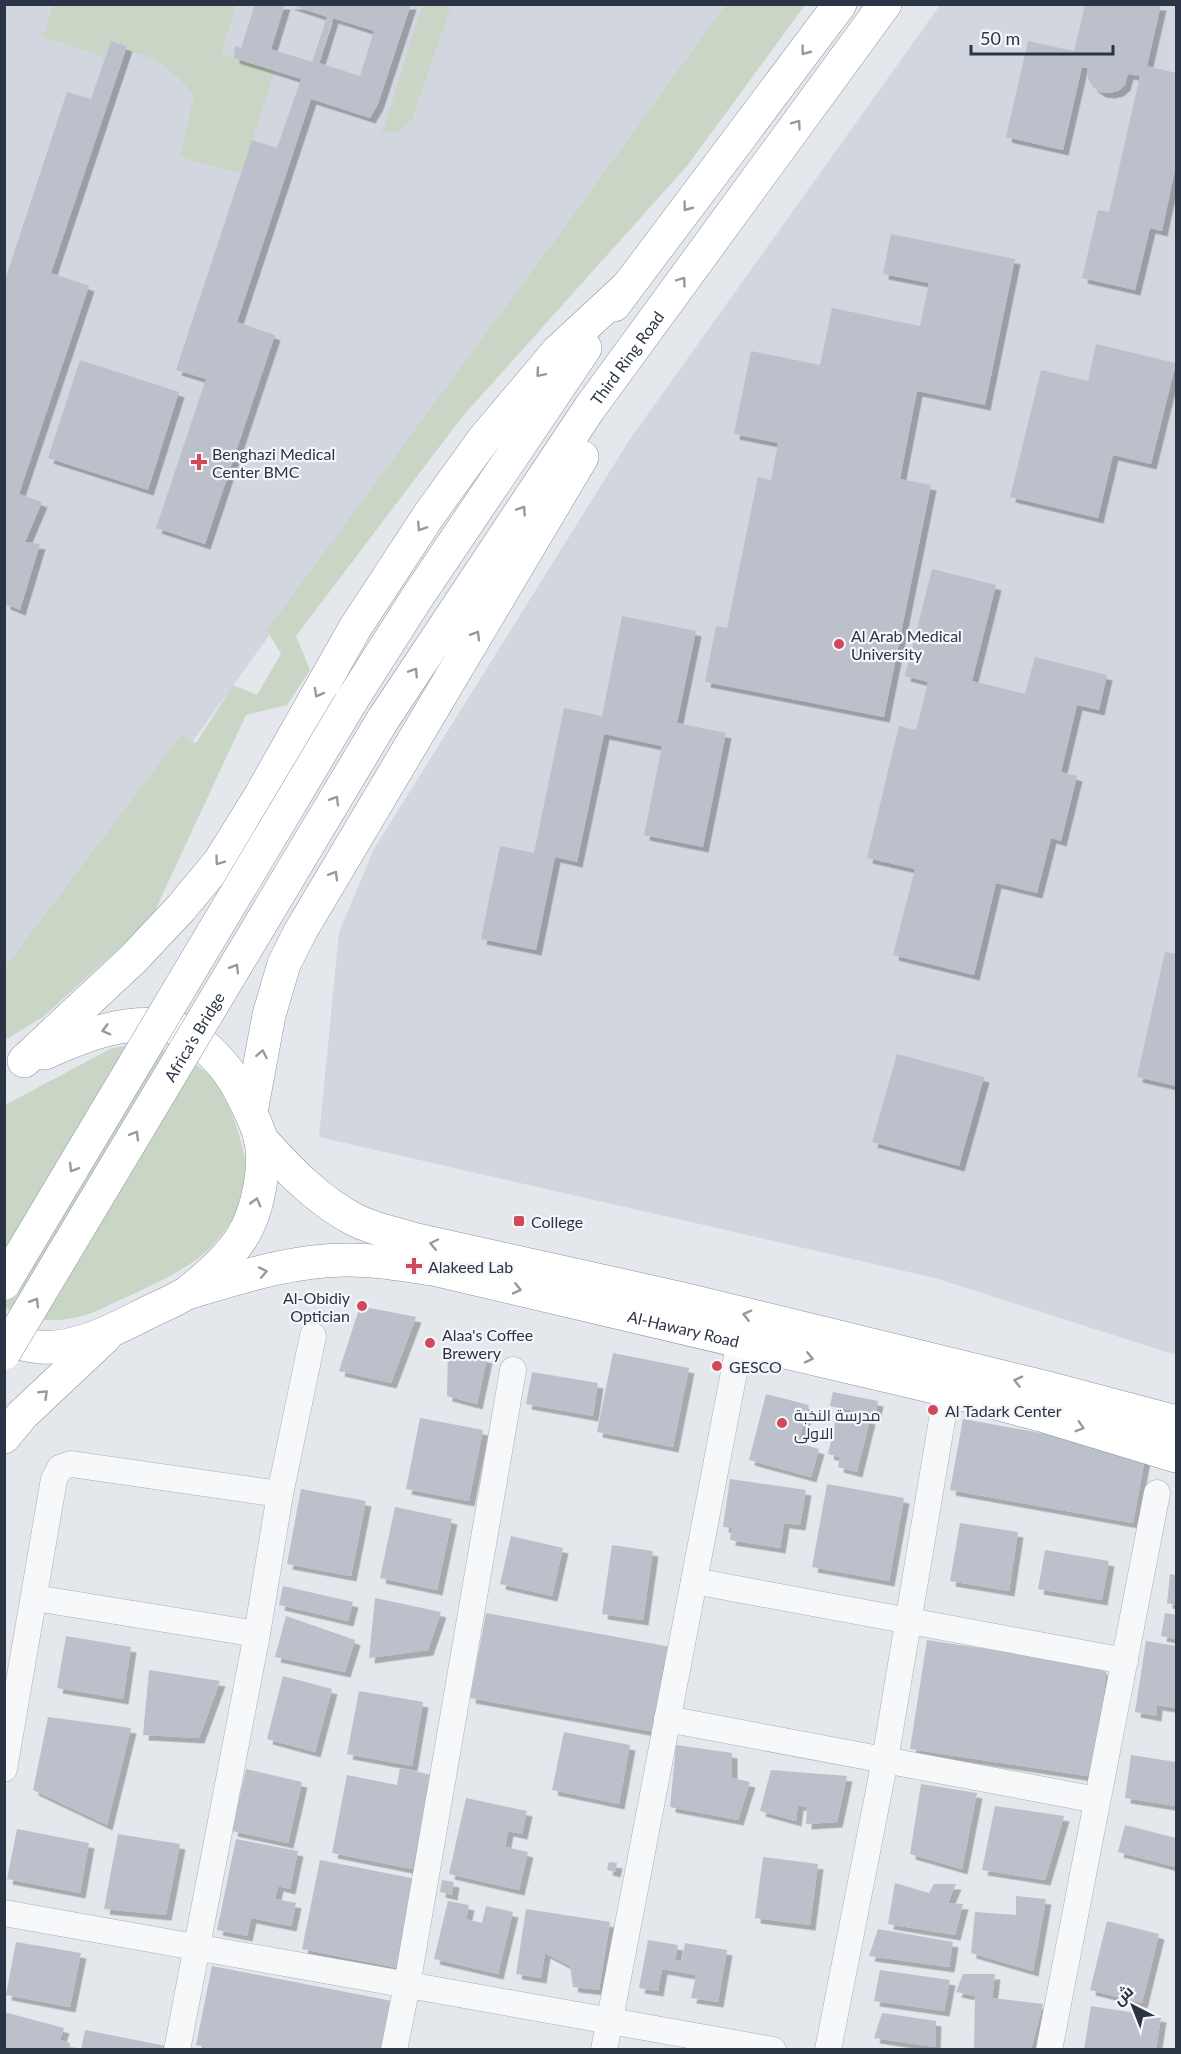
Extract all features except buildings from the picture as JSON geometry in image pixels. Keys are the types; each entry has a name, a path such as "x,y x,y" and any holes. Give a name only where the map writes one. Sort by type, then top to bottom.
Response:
{"highway":[{"path":"4,1283 350,703 416,599 626,288 840,4"},
{"name":"Third Ring Road","path":"382,722 545,474 622,362 885,4"},
{"path":"14,1066 133,959 181,908 220,861 259,798 355,628 429,515 483,440 558,351 626,288"},
{"path":"4,1340 42,1347 72,1344 113,1330 187,1293 224,1259 243,1236 255,1208 263,1172 256,1125 269,1015 284,964 300,932 587,448 601,421 622,362"},
{"name":"Africa's Bridge","path":"4,1353 382,722"},
{"path":"14,1066 80,1038 112,1028 144,1024 174,1028 206,1046 231,1073 256,1125"},
{"name":"Al-Hawary Road","path":"256,1125 292,1174 322,1200 356,1220 379,1229 413,1239 672,1296 1048,1388 1176,1422"},
{"name":"Al-Hawary Road","path":"187,1293 255,1273 296,1265 344,1260 381,1261 433,1269 947,1390 1041,1415 1176,1456"},
{"path":"4,1437 22,1415 113,1330"}],"street":[{"path":"177,2049 257,1634 280,1494 313,1335"},
{"path":"604,2049 740,1341"},
{"path":"394,2049 513,1370"},
{"path":"828,2049 885,1760 947,1390"},
{"path":"4,1769 54,1479 60,1468 70,1464 280,1494"},
{"path":"1049,2049 1157,1493"},
{"path":"694,1581 1125,1661"},
{"path":"35,1598 257,1634"},
{"path":"667,1719 1097,1800"},
{"path":"4,1913 773,2049"}],"shaded area":[{"name":"Benghazi Medical Center BMC","path":"5,5 725,5 5,1001"},
{"name":"Al Arab Medical University","path":"940,5 1176,5 1176,1355 935,1278 319,1137 339,932 374,849 630,439"}],"green space":[{"path":"423,4 451,5 412,119 401,130 382,134"},
{"path":"53,5 236,5 221,53 275,71 241,173 180,157 194,96 164,66 126,49 127,46 112,41 104,57 43,37"},
{"path":"725,5 805,5 687,166 462,417 296,636 310,670 287,705 246,715 151,919 43,1017 5,1040 4,969 181,735 196,743 233,685 257,695 281,654 267,630"},
{"path":"142,1044 170,1052 196,1064 211,1077 225,1098 237,1128 245,1159 246,1184 238,1210 223,1233 200,1257 138,1292 92,1313 70,1319 36,1319 14,1313 5,1307 5,1105 112,1048"}],"place":[{"name":"Benghazi Medical Center BMC","path":"199,462"},
{"name":"Al Arab Medical University","path":"839,644"},
{"name":"College","path":"519,1221"},
{"name":"Alakeed Lab","path":"414,1266"},
{"name":"Al-Obidiy Optician","path":"362,1306"},
{"name":"Alaa's Coffee Brewery","path":"430,1343"},
{"name":"GESCO","path":"717,1366"},
{"name":"Al Tadark Center","path":"933,1410"},
{"name":"مدرسة النخبة الاولى","path":"782,1423"}]}
